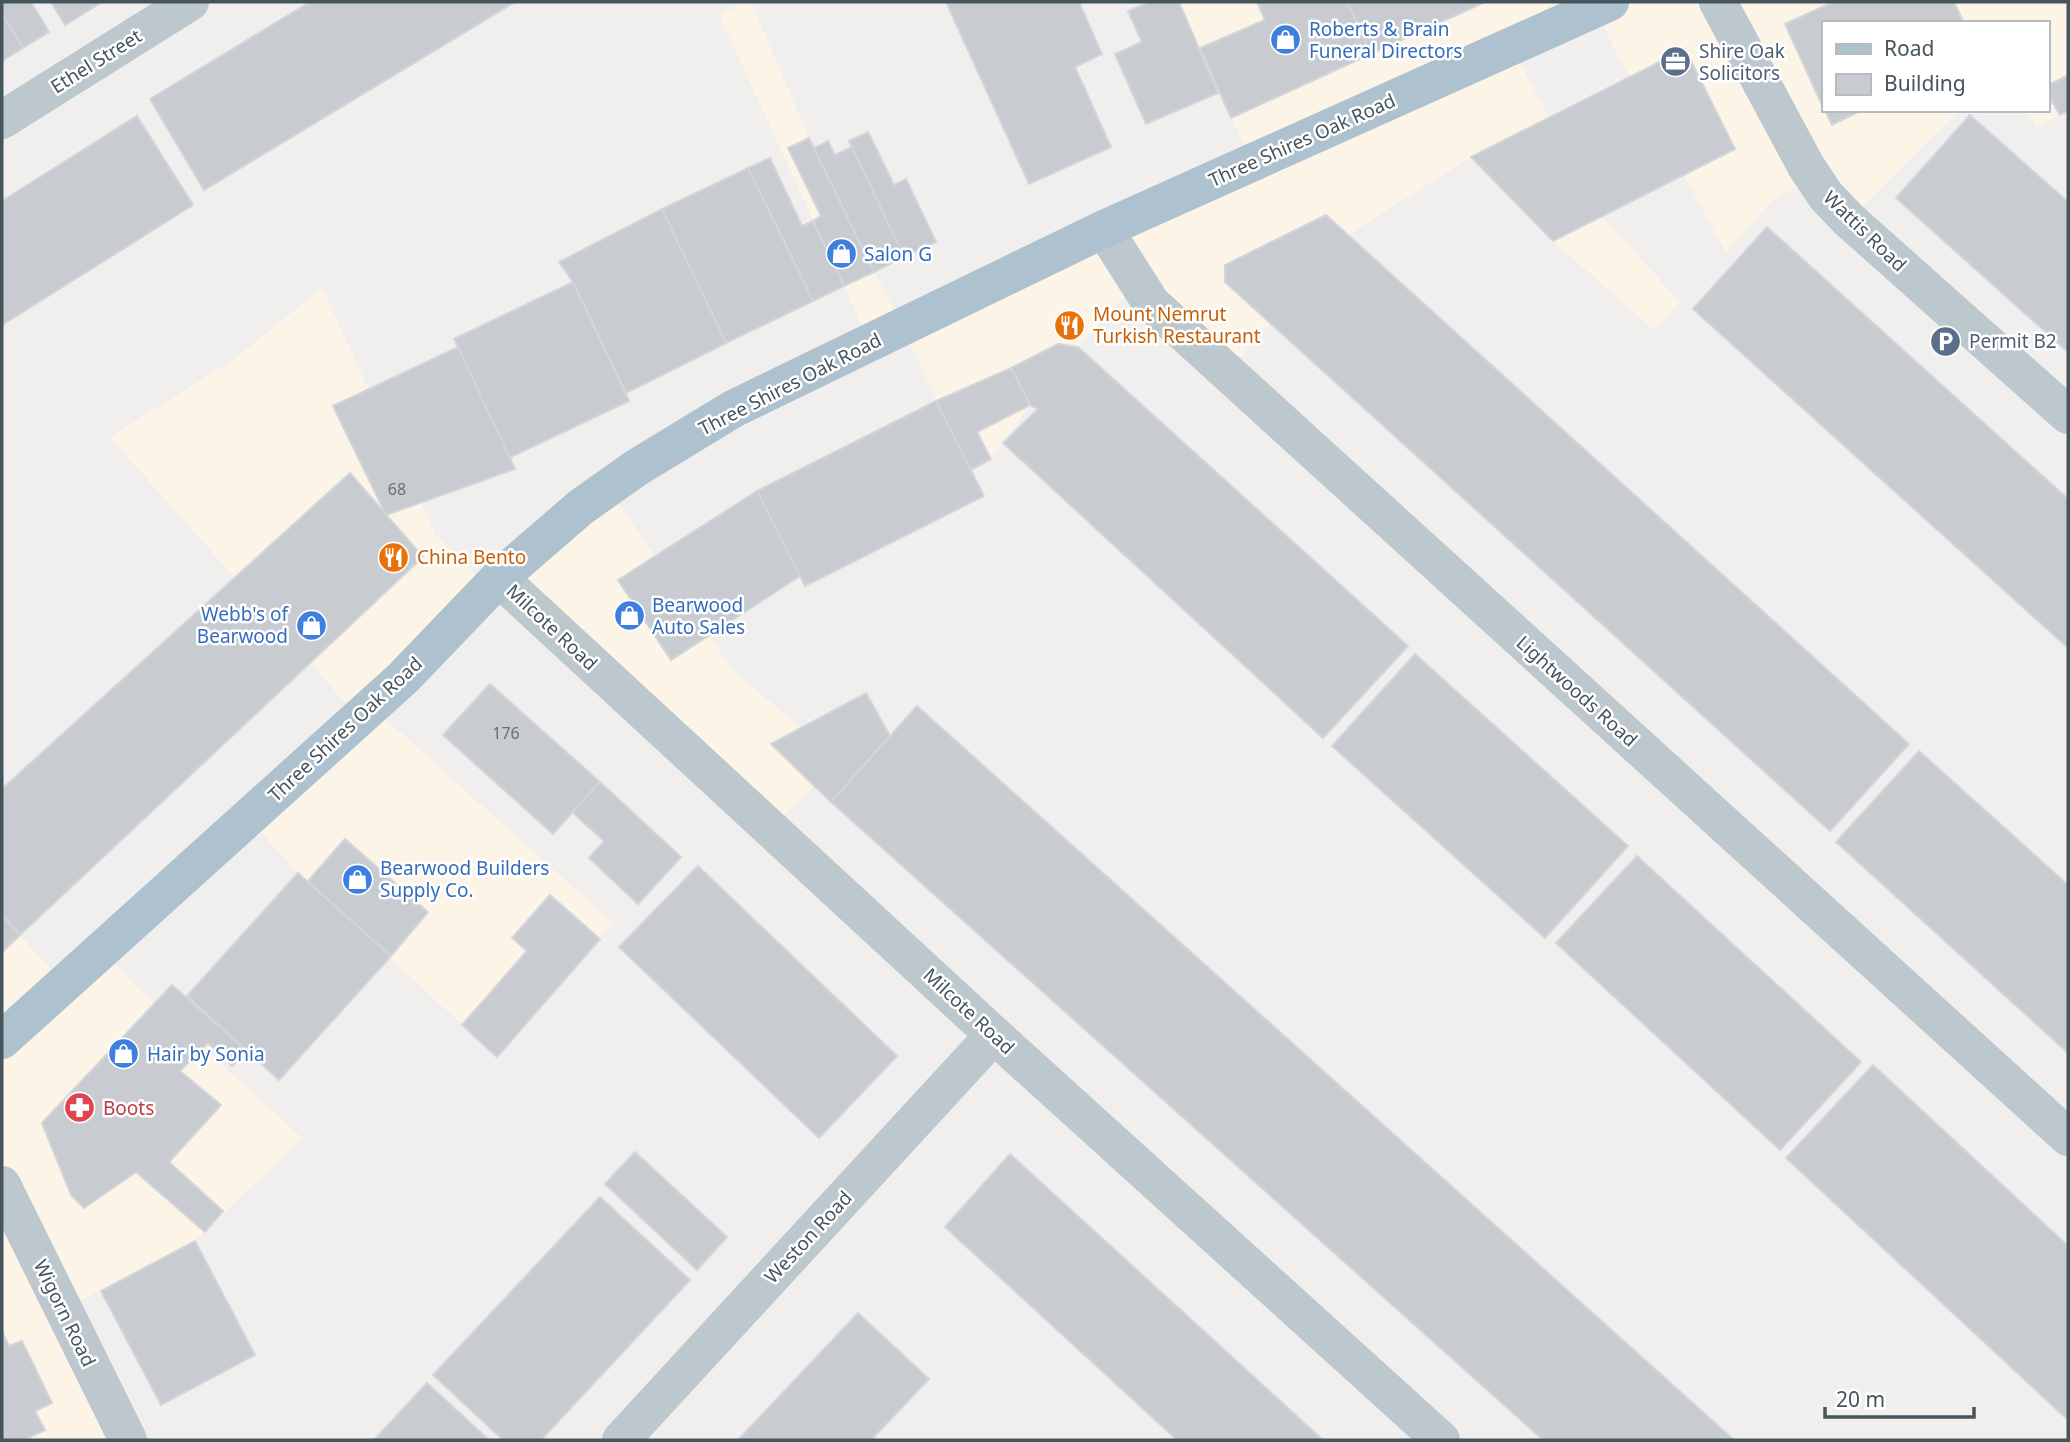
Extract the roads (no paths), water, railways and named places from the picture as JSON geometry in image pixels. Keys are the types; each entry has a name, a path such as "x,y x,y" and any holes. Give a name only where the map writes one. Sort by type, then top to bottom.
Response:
{"main road":[{"name":"Three Shires Oak Road","path":"2,1040 403,678 499,578 581,507 636,468 733,409 1104,229 1610,2"}],"street":[{"name":"Ethel Street","path":"2,120 190,2"},
{"name":"Wattis Road","path":"1718,2 1806,166 1826,196 1849,220 2068,415"},
{"name":"Lightwoods Road","path":"1104,229 1151,303 2068,1138"},
{"name":"Milcote Road","path":"499,578 994,1035 1441,1440"},
{"name":"Weston Road","path":"621,1440 994,1035"},
{"name":"Wigorn Road","path":"2,1185 128,1440"}],"place":[{"name":"Roberts & Brain Funeral Directors","path":"1286,40"},
{"name":"Shire Oak Solicitors","path":"1676,62"},
{"name":"Salon G","path":"841,254"},
{"name":"Mount Nemrut Turkish Restaurant","path":"1070,325"},
{"name":"Permit B2","path":"1946,341"},
{"name":"China Bento","path":"394,557"},
{"name":"Bearwood Auto Sales","path":"629,616"},
{"name":"Webb's of Bearwood","path":"311,625"},
{"name":"Bearwood Builders Supply Co.","path":"357,879"},
{"name":"Hair by Sonia","path":"124,1054"},
{"name":"Boots","path":"80,1108"}]}
